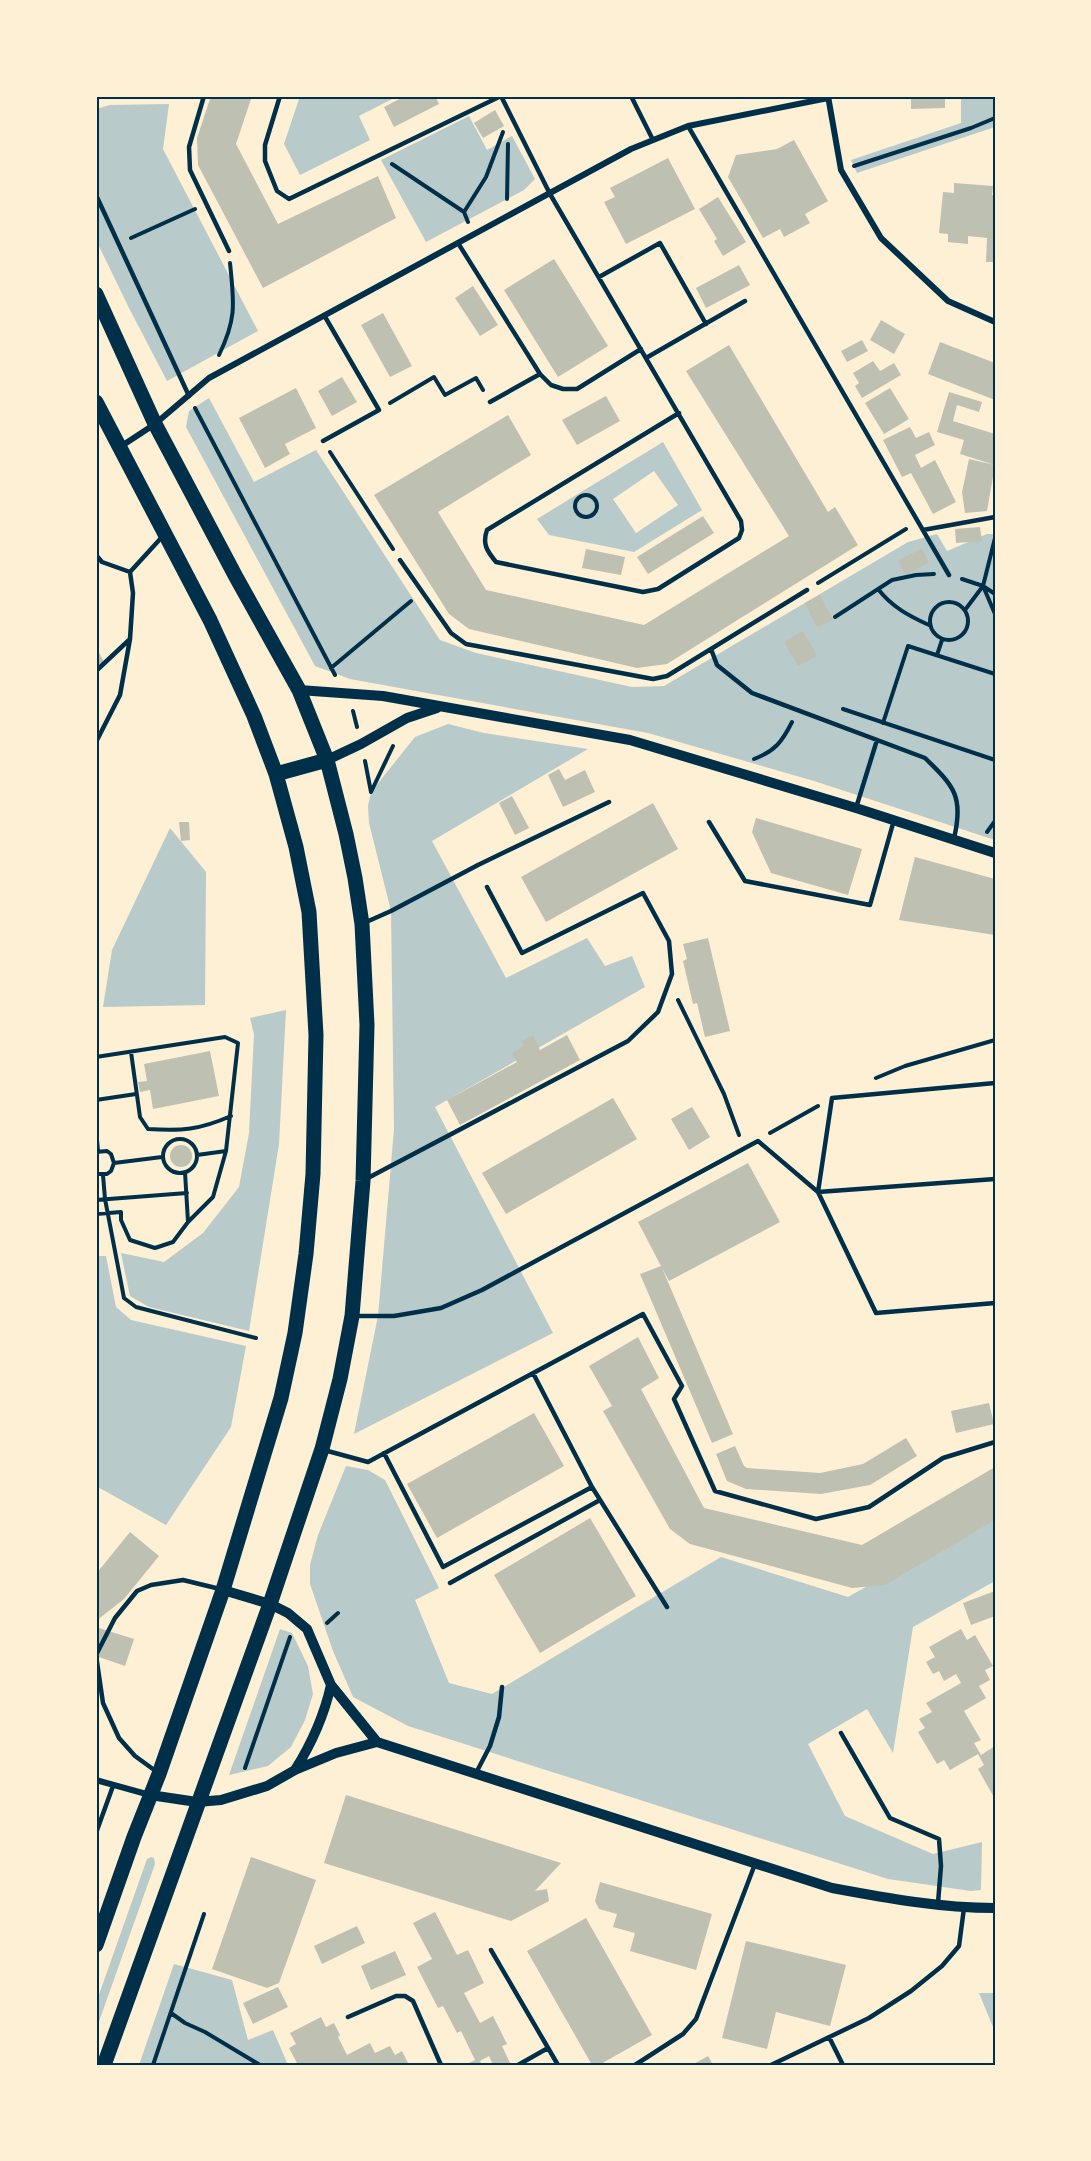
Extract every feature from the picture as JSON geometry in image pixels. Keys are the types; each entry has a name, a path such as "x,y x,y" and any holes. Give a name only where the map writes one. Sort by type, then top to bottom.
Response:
{"main road":[{"path":"96,294 155,424 299,690 327,760 346,834 362,924 368,1024 363,1181 352,1316 340,1379 322,1449 270,1604 104,2065"},
{"path":"96,402 210,620 254,716 276,774 296,847 309,912 316,1035 313,1174 306,1254 295,1333 281,1398 223,1590 96,1945"},
{"path":"276,774 327,760"}],"street":[{"path":"119,448 155,424 209,378 631,148 688,126 828,97 841,170 881,238 948,301 995,322"},
{"path":"299,690 383,696 630,740 856,808 995,853"},
{"path":"327,760 407,718 440,707"},
{"path":"223,1590 270,1604 288,1613 308,1629 332,1685 377,1742"},
{"path":"295,1770 325,1712 332,1685"},
{"path":"96,1780 150,1795 197,1802 221,1800 267,1786 295,1770 336,1753 377,1742 832,1887 938,1905 995,1908"}],"lane":[{"path":"204,96 189,147 190,170 229,250"},
{"path":"280,96 265,145 265,161 277,191 290,199 501,96 550,194 679,413 741,521 742,530 739,538 658,589 644,592 496,561 486,549 484,539 487,530 679,413"},
{"path":"631,96 654,140"},
{"path":"688,126 949,575"},
{"path":"96,195 189,396"},
{"path":"458,243 540,374 551,385 563,389 577,389 641,349"},
{"path":"599,277 660,243 706,324"},
{"path":"646,358 745,301"},
{"path":"323,441 379,410 324,315"},
{"path":"490,402 540,374"},
{"path":"923,530 995,517"},
{"path":"130,573 165,534"},
{"path":"96,555 102,562 130,573"},
{"path":"400,560 451,633 466,644 652,679 667,676 807,590"},
{"path":"96,742 120,695 130,639 133,593 130,573"},
{"path":"96,671 130,639"},
{"path":"711,649 717,665 752,693 925,758 947,779 956,794 959,817 953,840"},
{"path":"856,808 877,740"},
{"path":"362,924 609,802"},
{"path":"709,822 745,881 870,905 894,820"},
{"path":"363,1181 628,1041 658,1011 672,974 669,941 644,893 522,953 487,887"},
{"path":"818,1192 832,1098 995,1083"},
{"path":"352,1316 394,1316 452,1304 758,1141 818,1192 876,1313 995,1303"},
{"path":"818,1192 995,1179"},
{"path":"322,1449 368,1462 643,1314 682,1386 674,1399 715,1491 816,1519 869,1507 943,1458 995,1442"},
{"path":"533,1373 592,1487 668,1607"},
{"path":"384,1453 443,1567 592,1487"},
{"path":"450,1583 600,1500"},
{"path":"159,1774 135,1756 118,1737 103,1703 96,1655 115,1618 137,1591 151,1585 183,1580 223,1590"},
{"path":"477,1773 490,1746 499,1717 502,1687"},
{"path":"840,1733 890,1818 939,1839 941,1866 938,1905"},
{"path":"96,1831 113,1786"},
{"path":"635,2065 683,2034 696,2019 755,1864"},
{"path":"771,2065 869,2018 911,1991 942,1966 959,1946 964,1908"},
{"path":"491,1950 558,2065"},
{"path":"348,2017 396,1996 405,1996 413,2001 441,2065"},
{"path":"829,2037 843,2065"},
{"path":"518,2065 548,2048"}],"path":[{"path":"464,212 486,177 508,112"},
{"path":"503,219 507,203 508,112"},
{"path":"841,170 995,118"},
{"path":"379,155 464,212 474,234"},
{"path":"118,244 207,204"},
{"path":"209,378 232,326 234,300 229,250"},
{"path":"379,410 434,377 445,395 476,378 490,402"},
{"path":"189,396 354,713 371,792 393,746"},
{"path":"323,441 400,560"},
{"path":"590,495 597,500 598,508 594,515 587,518 577,513 575,506 579,496 590,495"},
{"path":"807,590 918,521"},
{"path":"964,610 983,585 995,538"},
{"path":"835,617 892,580 916,575 949,575 983,585 995,594"},
{"path":"983,585 995,614"},
{"path":"878,589 888,601 909,616 929,625 936,636 942,640 954,640 964,633 968,621 964,610 954,602 940,603 931,612 929,625"},
{"path":"331,668 422,592"},
{"path":"937,655 942,640"},
{"path":"883,723 908,646 995,674"},
{"path":"828,722 833,706 995,760"},
{"path":"728,769 765,754 783,741 798,710"},
{"path":"669,982 724,1094 743,1148 832,1098"},
{"path":"96,1057 225,1037 238,1043 226,1151 213,1197 188,1222 173,1242 154,1248 130,1240 121,1220 121,1212 96,1214"},
{"path":"874,1080 905,1066 995,1040"},
{"path":"131,1052 140,1117 148,1129 174,1131 207,1127 231,1116"},
{"path":"96,1100 136,1094"},
{"path":"96,1128 97,1151 107,1151 111,1154 114,1163 111,1171 103,1175 96,1174"},
{"path":"174,1131 175,1140"},
{"path":"181,1139 192,1144 197,1155 194,1166 185,1173 173,1172 164,1164 162,1157 166,1146 181,1139"},
{"path":"197,1155 226,1151"},
{"path":"114,1163 162,1157"},
{"path":"185,1173 188,1222"},
{"path":"103,1175 107,1212 124,1298 136,1307 256,1338"},
{"path":"96,1200 187,1193"},
{"path":"327,1623 338,1613"},
{"path":"245,1768 290,1636"},
{"path":"153,2065 204,1914"},
{"path":"171,2013 260,2065"}],"shaded area":[{"path":"300,96 398,96 359,116 370,140 300,175 284,144"},
{"path":"961,96 995,96 995,127 857,173 851,160 961,123"},
{"path":"169,104 163,149 258,331 167,381 96,240 96,109 110,105"},
{"path":"469,116 487,150 512,136 535,179 524,190 426,242 381,160"},
{"path":"209,398 254,482 316,450 440,640 476,653 632,687 664,686 908,542 937,534 947,551 987,534 995,534 995,840 814,781 648,733 350,679 315,666 186,427 189,411"},
{"path":"663,442 702,510 634,552 549,535 537,519","holes":["654,471 678,505 636,533 613,499"]},
{"path":"448,724 484,733 588,749 432,841 506,978 587,938 605,966 632,956 645,987 435,1107 553,1333 354,1434 378,1316 394,1129 391,911 369,823 368,806 371,792 415,737"},
{"path":"170,828 206,872 205,1005 103,1007 112,950"},
{"path":"286,1010 279,1144 249,1331 149,1307 130,1296 121,1253 164,1262 203,1233 239,1187 249,1133 254,1034 250,1018"},
{"path":"96,1256 106,1256 116,1307 131,1320 246,1346 231,1427 166,1525 96,1486"},
{"path":"346,1466 368,1470 385,1480 439,1588 415,1600 449,1683 492,1694 721,1557 848,1597 995,1514 995,1581 913,1627 893,1753 867,1709 808,1744 845,1816 933,1854 982,1842 981,1890 971,1891 888,1879 408,1726 353,1697 333,1651 310,1584 310,1565 318,1535"},
{"path":"280,1629 292,1633 308,1666 313,1694 305,1720 291,1747 268,1766 229,1775"},
{"path":"154,1858 155,1864 96,2030 96,2003 147,1859"},
{"path":"174,1964 232,1980 248,2040 273,2030 288,2065 139,2065"},
{"path":"979,1993 995,1993 995,2032"}],"building":[{"path":"211,96 252,96 236,144 278,224 378,176 396,218 263,288 198,165 197,138"},
{"path":"405,96 435,96 439,104 394,127 384,107"},
{"path":"911,96 945,96 945,108 911,109"},
{"path":"495,110 504,126 483,138 474,123"},
{"path":"794,140 828,201 805,214 810,223 784,237 780,229 763,238 728,177 736,155 777,149"},
{"path":"668,158 695,209 626,244 604,202 615,197 610,188"},
{"path":"954,183 993,186 995,262 986,262 987,238 968,236 968,244 948,242 948,234 939,233 943,192 954,193"},
{"path":"718,197 746,242 723,256 714,241 717,239 699,209"},
{"path":"554,259 608,346 558,377 504,290"},
{"path":"739,265 750,285 706,308 696,288"},
{"path":"473,286 498,325 480,336 455,298"},
{"path":"383,313 412,366 390,377 361,325"},
{"path":"881,320 905,334 894,354 870,340"},
{"path":"862,340 868,351 847,362 841,351"},
{"path":"940,342 995,363 995,400 928,374"},
{"path":"729,345 828,512 835,507 858,545 667,664 637,668 469,629 449,614 374,495 508,415 531,455 438,512 486,590 644,625 789,536 686,371"},
{"path":"873,361 880,371 894,363 901,375 862,398 855,386 859,383 853,373"},
{"path":"342,377 357,402 332,416 318,391"},
{"path":"296,388 316,428 285,444 290,454 265,468 239,418"},
{"path":"890,388 909,419 884,434 865,403"},
{"path":"949,392 982,402 979,412 957,405 953,421 995,434 995,465 960,454 964,440 937,432"},
{"path":"606,396 620,421 577,445 562,420"},
{"path":"910,427 916,438 929,432 935,445 915,455 921,468 935,460 956,502 933,514 911,473 902,477 883,440"},
{"path":"969,459 995,465 987,511 965,513 962,492"},
{"path":"703,516 714,533 648,574 637,557"},
{"path":"980,527 982,541 956,543 955,529"},
{"path":"922,548 929,562 906,575 898,561"},
{"path":"586,549 625,557 621,575 582,568"},
{"path":"820,595 833,620 817,627 805,603"},
{"path":"803,631 817,656 798,666 784,642"},
{"path":"96,647 104,662 96,666"},
{"path":"559,769 565,780 585,770 595,792 563,807 548,775"},
{"path":"512,796 529,828 515,835 499,803"},
{"path":"653,803 678,849 546,922 521,877"},
{"path":"756,818 862,849 848,895 771,873 752,832"},
{"path":"179,822 189,822 190,840 181,841"},
{"path":"915,857 995,879 995,935 899,920"},
{"path":"708,938 730,1031 705,1037 697,1003 693,1004 683,961 687,959 683,944"},
{"path":"533,1035 540,1050 567,1035 580,1060 460,1125 447,1100 517,1062 512,1053 524,1046 522,1041"},
{"path":"210,1051 219,1096 153,1109 150,1090 140,1092 138,1082 147,1081 144,1064"},
{"path":"613,1098 637,1139 506,1214 482,1173"},
{"path":"692,1107 710,1137 689,1150 671,1119"},
{"path":"181,1145 189,1148 192,1156 189,1164 181,1167 173,1164 170,1156 173,1148"},
{"path":"748,1163 780,1222 669,1281 662,1268 733,1434 712,1443 640,1274 661,1266 638,1222"},
{"path":"638,1337 659,1378 641,1389 704,1508 862,1545 995,1467 995,1520 885,1585 852,1588 690,1544 670,1529 603,1411 612,1406 589,1366"},
{"path":"989,1403 994,1424 956,1433 951,1411"},
{"path":"534,1413 564,1466 437,1538 407,1484"},
{"path":"906,1438 917,1456 870,1485 821,1494 746,1489 727,1481 716,1454 735,1446 747,1468 820,1473 863,1464"},
{"path":"590,1518 636,1596 540,1653 494,1575"},
{"path":"130,1532 159,1556 124,1599 96,1621 96,1574"},
{"path":"995,1591 995,1616 971,1625 963,1603"},
{"path":"96,1627 134,1639 125,1666 96,1656"},
{"path":"961,1629 967,1640 975,1635 993,1666 985,1670 990,1680 979,1686 986,1698 964,1711 981,1740 974,1743 981,1755 995,1746 995,1799 978,1769 984,1765 978,1754 950,1770 944,1760 937,1764 918,1732 925,1728 919,1719 932,1712 926,1703 961,1683 956,1674 944,1681 939,1671 933,1674 926,1662 935,1657 929,1647"},
{"path":"346,1795 561,1863 535,1891 547,1889 549,1901 511,1921 324,1863"},
{"path":"251,1857 316,1880 279,1983 267,1988 212,1969"},
{"path":"600,1882 712,1914 696,1970 630,1951 635,1933 613,1927 617,1914 599,1909 595,1901"},
{"path":"435,1912 457,1955 468,1950 484,1983 464,1993 480,2023 493,2016 507,2044 502,2046 511,2065 493,2065 489,2056 480,2061 482,2065 465,2065 475,2060 461,2031 457,2033 443,2006 438,2008 417,1967 432,1959 413,1923"},
{"path":"586,1918 652,2035 599,2065 592,2065 527,1951"},
{"path":"357,1926 365,1943 322,1964 314,1946"},
{"path":"746,1941 846,1965 830,2026 776,2012 767,2049 722,2038"},
{"path":"395,1951 406,1975 371,1990 361,1966"},
{"path":"278,1987 288,2007 253,2024 243,2003"},
{"path":"321,2017 326,2027 334,2023 347,2055 370,2043 375,2053 390,2046 395,2055 402,2051 409,2065 298,2065 289,2048 296,2044 290,2033"},
{"path":"708,2056 713,2065 692,2065"}]}
